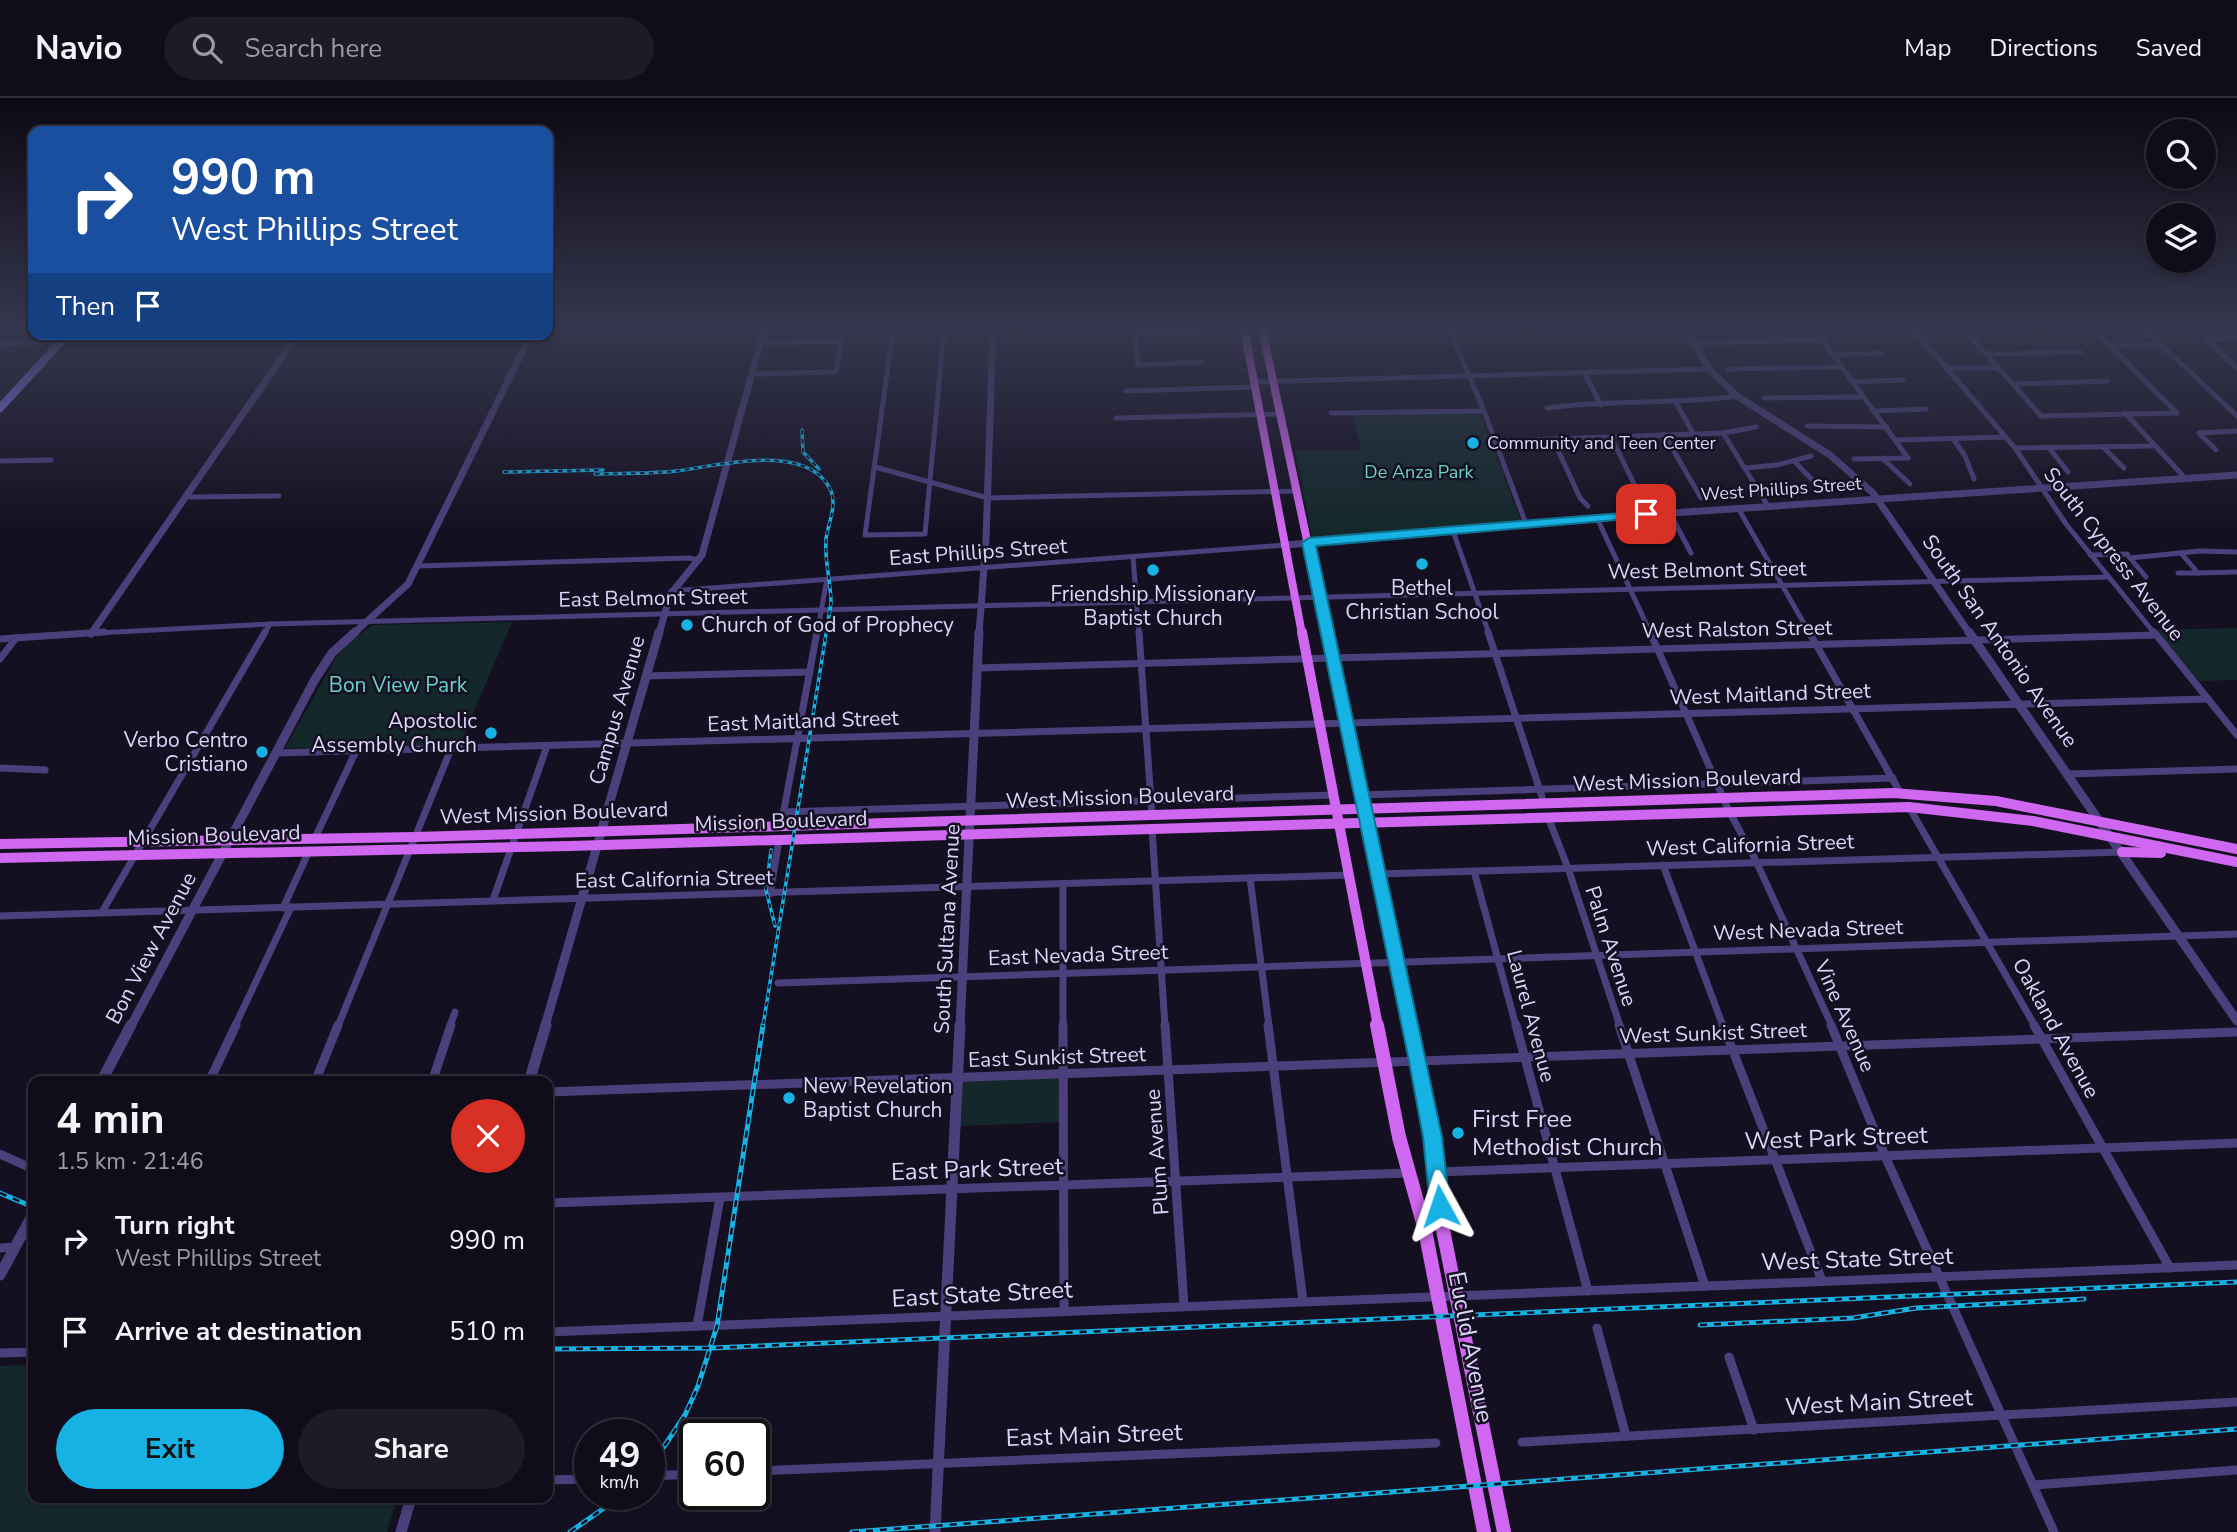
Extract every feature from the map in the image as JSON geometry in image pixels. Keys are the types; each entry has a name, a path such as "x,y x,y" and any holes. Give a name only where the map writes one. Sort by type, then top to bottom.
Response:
{"main road":[{"name":"Euclid Avenue","path":"1257,396 1296,598 1313,658 1326,723 1334,795 1384,1062 1408,1173 1425,1230 1484,1532"},
{"name":"Euclid Avenue","path":"1277,396 1418,1061 1437,1172 1443,1230 1504,1532"},
{"name":"West Mission Boulevard","path":"0,844 415,837 1724,797 1901,794 1996,801 2237,849"},
{"name":"West Mission Boulevard","path":"1352,822 1909,807 1960,809 2035,820 2237,862"},
{"name":"Mission Boulevard","path":"0,858 779,841 1352,822"},
{"path":"2122,852 2186,853"}],"street":[{"path":"90,634 256,396"},
{"name":"Bon View Avenue","path":"105,1076 314,681 332,653 408,584 501,396"},
{"path":"418,566 689,558 700,560 746,396"},
{"path":"884,396 866,535 925,534 938,396"},
{"name":"South Sultana Avenue","path":"935,1532 991,396"},
{"path":"1478,396 1526,524"},
{"path":"1596,396 1601,405"},
{"path":"1547,408 1714,401 1737,396"},
{"name":"South San Antonio Avenue","path":"1737,396 1830,455 1858,477 1877,498 2237,1021"},
{"name":"South Cypress Avenue","path":"1970,396 2015,448 2039,487 2090,555 2237,735"},
{"path":"2023,396 2041,416 2177,413 2160,396"},
{"path":"2216,396 2237,416"},
{"path":"1764,398 1863,397 1898,440 1908,457 1854,459"},
{"path":"1675,401 1693,433"},
{"path":"1875,411 1926,409"},
{"path":"1331,413 1484,411"},
{"path":"2125,413 2185,478"},
{"path":"1116,418 1281,414"},
{"path":"1807,426 1887,427"},
{"path":"1494,441 1723,433 1756,427"},
{"path":"2216,450 2199,433 2237,431"},
{"path":"1723,433 1768,506"},
{"path":"1664,434 1700,498"},
{"path":"1898,440 2005,437"},
{"path":"1611,438 1642,500"},
{"path":"1553,439 1580,498 1588,506"},
{"path":"1954,440 1965,456 1974,479"},
{"path":"2015,448 2153,446"},
{"path":"2104,447 2124,468"},
{"path":"2050,449 2068,472"},
{"path":"1745,468 1811,456"},
{"path":"1882,458 1910,484"},
{"path":"0,461 51,460"},
{"path":"1794,461 1822,490"},
{"path":"875,467 988,498 1298,491"},
{"name":"West Phillips Street","path":"1286,545 1597,518 2237,475"},
{"path":"187,497 279,496"},
{"path":"1738,508 1785,585 1901,794"},
{"path":"1670,513 1691,553"},
{"name":"Vine Avenue","path":"1597,518 1688,714 1729,811 1756,862 1841,1046 1885,1156 2054,1532"},
{"path":"1453,531 1518,718 1544,803"},
{"name":"East Phillips Street","path":"671,591 1286,545"},
{"path":"2130,558 2237,552"},
{"path":"2090,555 2127,554 2146,577"},
{"path":"2181,554 2198,573"},
{"path":"1133,557 1152,815"},
{"name":"Campus Avenue","path":"531,1076 671,591 700,560"},
{"path":"2178,573 2237,572"},
{"name":"West Belmont Street","path":"1307,598 2108,577"},
{"path":"781,826 827,579"},
{"name":"East Belmont Street","path":"0,639 270,624 1307,598"},
{"path":"102,912 270,624"},
{"name":"West Ralston Street","path":"977,668 2156,635"},
{"path":"0,659 16,638"},
{"path":"646,676 810,672"},
{"name":"West Maitland Street","path":"1326,723 2208,699"},
{"name":"East Maitland Street","path":"276,753 1326,723"},
{"path":"493,900 547,746"},
{"path":"317,1076 452,748"},
{"path":"212,1076 287,908 308,852 356,751"},
{"path":"0,768 45,770"},
{"path":"2069,774 2237,769"},
{"path":"1361,795 1893,778"},
{"path":"783,812 1334,795"},
{"name":"Oakland Avenue","path":"1909,807 1989,943 2171,1268"},
{"name":"Palm Avenue","path":"1548,817 1568,868 1705,1286"},
{"name":"Plum Avenue","path":"1152,829 1184,1306"},
{"path":"770,894 779,841"},
{"name":"West California Street","path":"1378,874 2122,852"},
{"path":"1663,865 1822,1281"},
{"name":"Laurel Avenue","path":"1474,871 1588,1291"},
{"name":"East California Street","path":"0,916 1349,875"},
{"path":"1250,878 1303,1301"},
{"path":"1063,884 1065,1311"},
{"name":"West Nevada Street","path":"1380,963 2237,934"},
{"name":"East Nevada Street","path":"778,983 1380,963"},
{"path":"434,1076 455,1012"},
{"name":"West Sunkist Street","path":"1400,1062 2237,1032"},
{"name":"East Sunkist Street","path":"553,1092 1400,1062"},
{"name":"West Park Street","path":"1437,1172 2237,1143"},
{"path":"0,1154 28,1167"},
{"name":"East Park Street","path":"553,1203 1289,1175 1408,1173"},
{"path":"698,1326 720,1198"},
{"path":"0,1276 28,1223"},
{"path":"0,1248 15,1247"},
{"name":"West State Street","path":"1417,1298 2237,1265"},
{"name":"East State Street","path":"553,1332 1417,1298"},
{"path":"1597,1328 1626,1436"},
{"path":"0,1353 28,1352"},
{"path":"1729,1357 1754,1430"},
{"name":"West Main Street","path":"1522,1442 2237,1402"},
{"name":"East Main Street","path":"770,1470 1436,1443"},
{"path":"2034,1485 2237,1470"},
{"path":"553,1480 574,1479"},
{"path":"401,1532 410,1503"}],"green space":[{"name":"De Anza Park","path":"1480,413 1522,523 1312,539 1295,450 1361,450 1352,414"},
{"name":"Bon View Park","path":"512,622 460,744 285,748 335,659 351,641 372,625"},
{"path":"2237,628 2237,680 2198,681 2156,630"},
{"path":"1058,1077 1059,1122 960,1126 962,1080"},
{"path":"28,1365 28,1503 396,1503 387,1532 0,1532 0,1366"}],"railway":[{"path":"802,430 803,452 819,469"},
{"path":"595,474 666,472 737,462 783,461 803,466 820,476 833,497 826,547 831,603 763,1026"},
{"path":"504,472 603,470"},
{"path":"771,850 766,890 775,926"},
{"path":"710,1348 717,1326 763,1025"},
{"path":"0,1193 28,1205"},
{"path":"710,1348 2237,1282"},
{"path":"1700,1325 1853,1318 1916,1308 2084,1299"},
{"path":"553,1349 710,1348"},
{"path":"665,1445 685,1415 710,1348"},
{"path":"852,1532 2237,1429"},
{"path":"570,1532 601,1510"}],"place":[{"name":"Community and Teen Center","path":"1473,443"},
{"name":"Bethel Christian School","path":"1422,564"},
{"name":"Friendship Missionary Baptist Church","path":"1153,570"},
{"name":"Church of God of Prophecy","path":"687,625"},
{"name":"Apostolic Assembly Church","path":"491,733"},
{"name":"Verbo Centro Cristiano","path":"262,752"},
{"name":"New Revelation Baptist Church","path":"789,1098"},
{"name":"First Free Methodist Church","path":"1458,1133"}],"route":[{"path":"1440,1206 1432,1137 1418,1061 1309,543 1646,514"}]}
